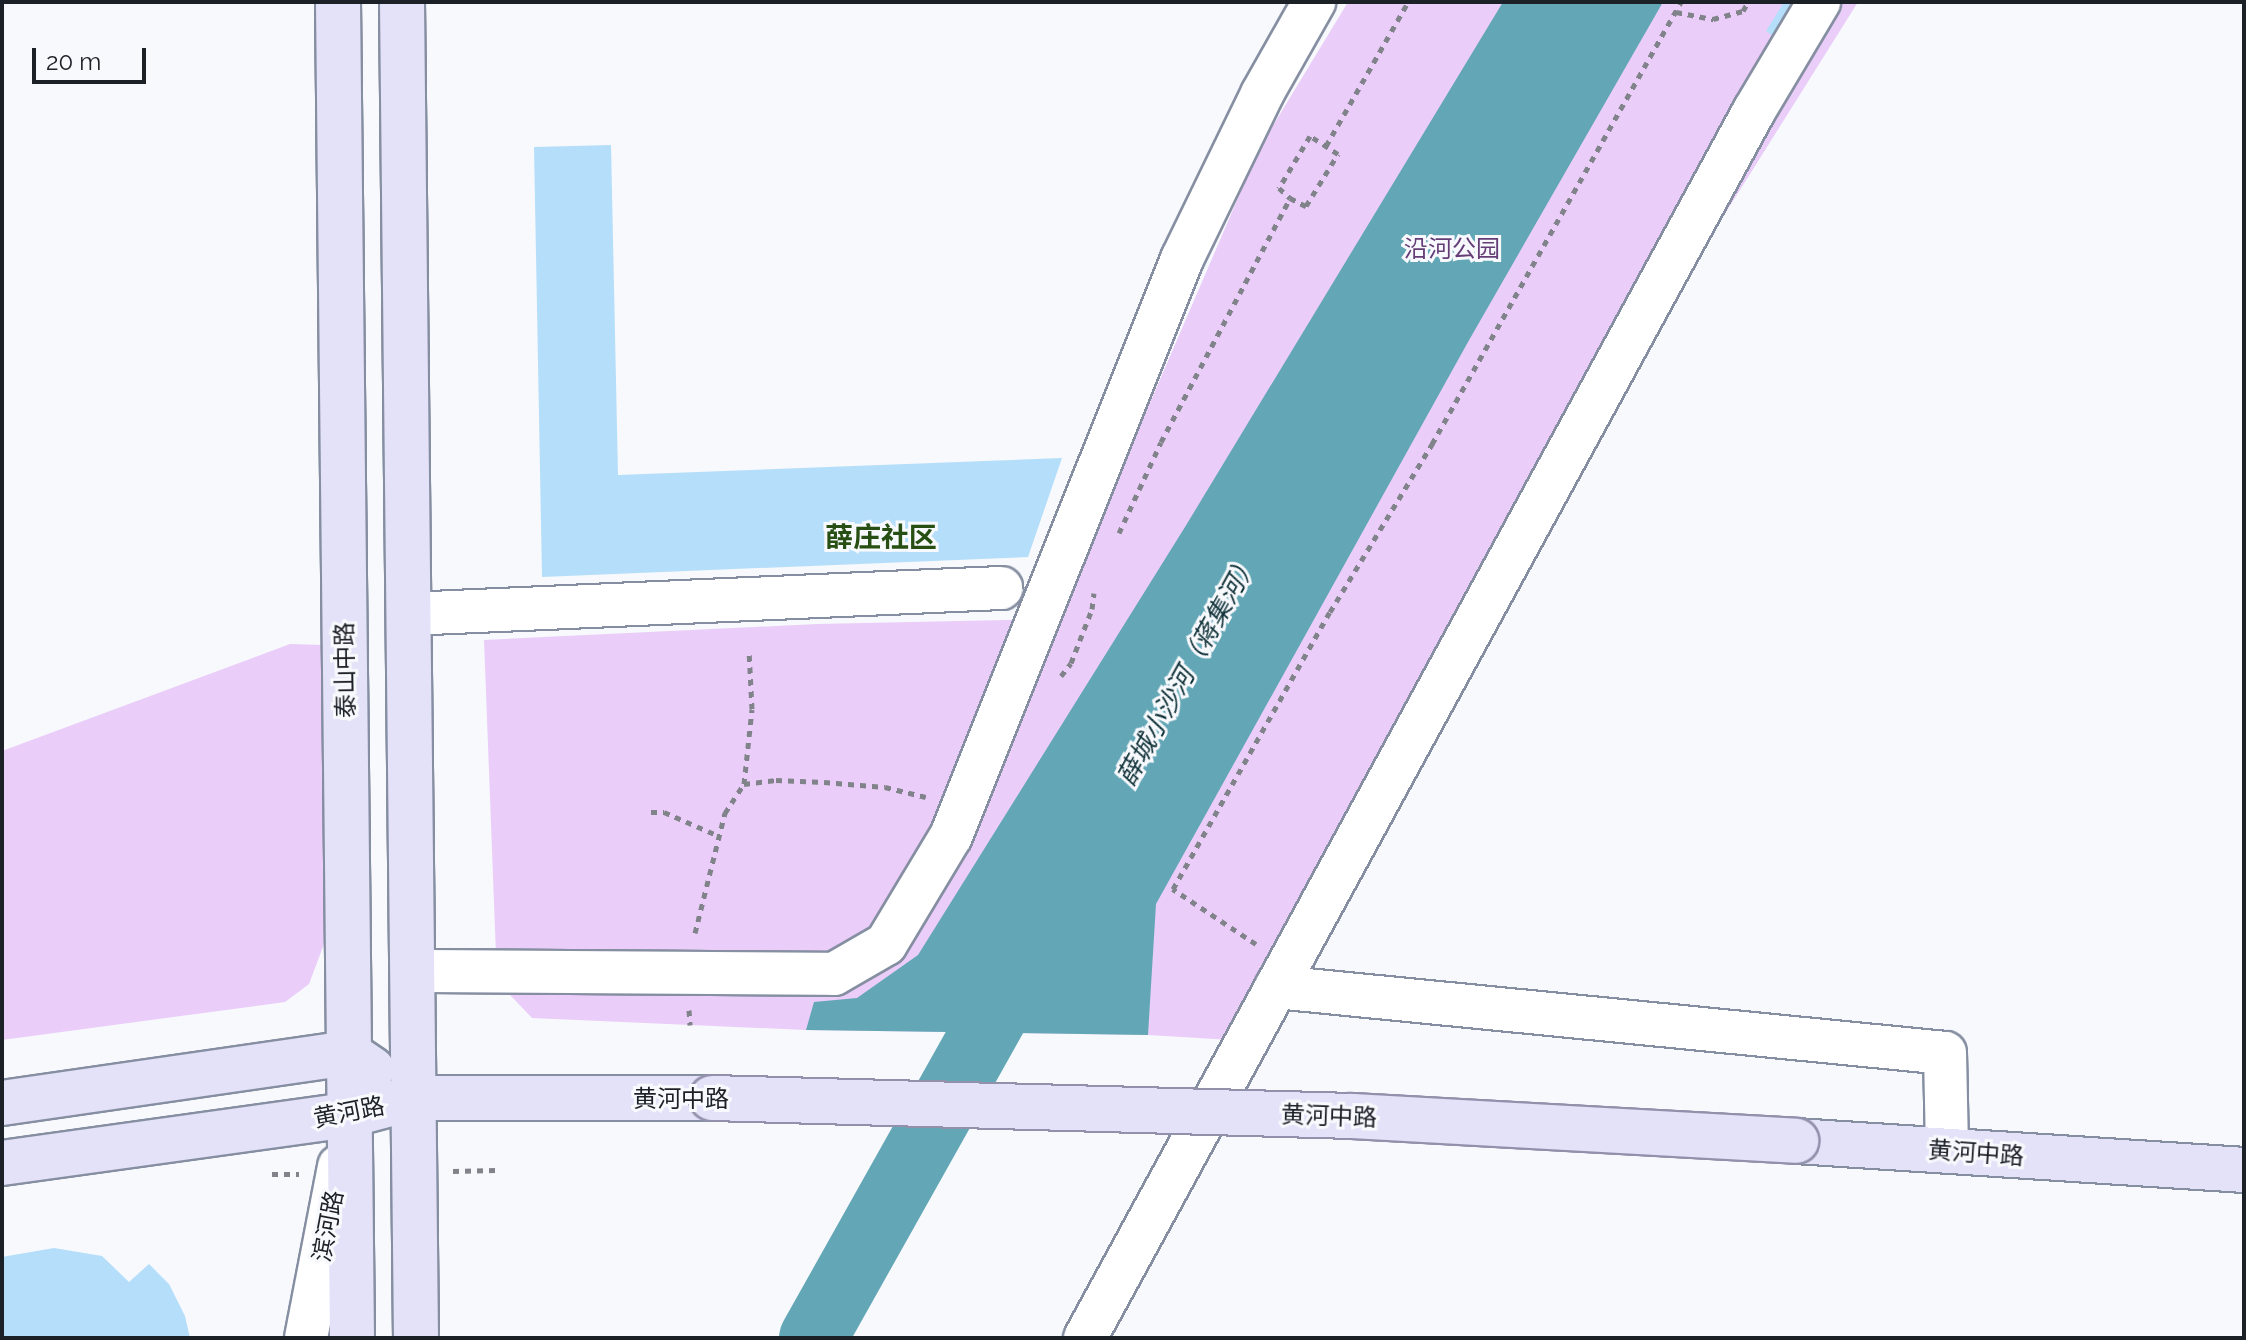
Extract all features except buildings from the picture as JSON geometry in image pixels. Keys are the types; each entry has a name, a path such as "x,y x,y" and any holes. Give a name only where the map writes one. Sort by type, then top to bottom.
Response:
{"main road":[{"name":"泰山中路","path":"338,2 352,1338"},
{"path":"402,2 416,1338"},
{"name":"黄河路","path":"348,1053 413,1098"},
{"path":"2,1103 348,1053"},
{"name":"黄河路","path":"2,1163 349,1115 413,1098"},
{"name":"黄河中路","path":"413,1098 712,1098 1352,1116 2244,1170"}],"street":[{"path":"412,971 834,974 886,944 951,836 1182,259 1262,94 1314,2"},
{"path":"1085,1338 1746,125 1819,2"},
{"path":"408,614 1001,588"},
{"path":"1276,987 1945,1053 1947,1151"},
{"name":"滨河路","path":"306,1338 349,1115"}],"path":[{"path":"1326,146 1408,2"},
{"path":"1211,914 1173,889 1330,612 1432,444 1681,2"},
{"path":"1676,12 1713,19 1743,11 1748,2"},
{"path":"1310,136 1338,154 1306,206 1290,198 1279,188 1310,136"},
{"path":"1115,542 1161,442 1290,198"},
{"path":"1053,686 1071,663 1092,609 1095,585"},
{"path":"689,972 725,813 744,784 752,709 749,650"},
{"path":"744,784 776,780 885,787 934,799 960,812"},
{"path":"651,812 664,812 719,836"}],"green space":[{"name":"沿河公园","path":"1348,2 1858,2 1674,295 1265,1042 1148,1035 806,1030 532,1018 497,981 484,640 817,624 1057,619 1260,147"},
{"path":"290,644 322,645 324,944 309,984 285,1002 2,1040 2,751"}],"water":[{"path":"1503,2 1663,2 1468,342 1156,904 1148,1035 806,1030 814,1002 857,998 918,955 1185,527"}],"waterway":[{"name":"薛城小沙河（蒋集河）","path":"813,1338 1030,952"}],"district":[{"name":"薛庄社区","path":"881,538"}]}
